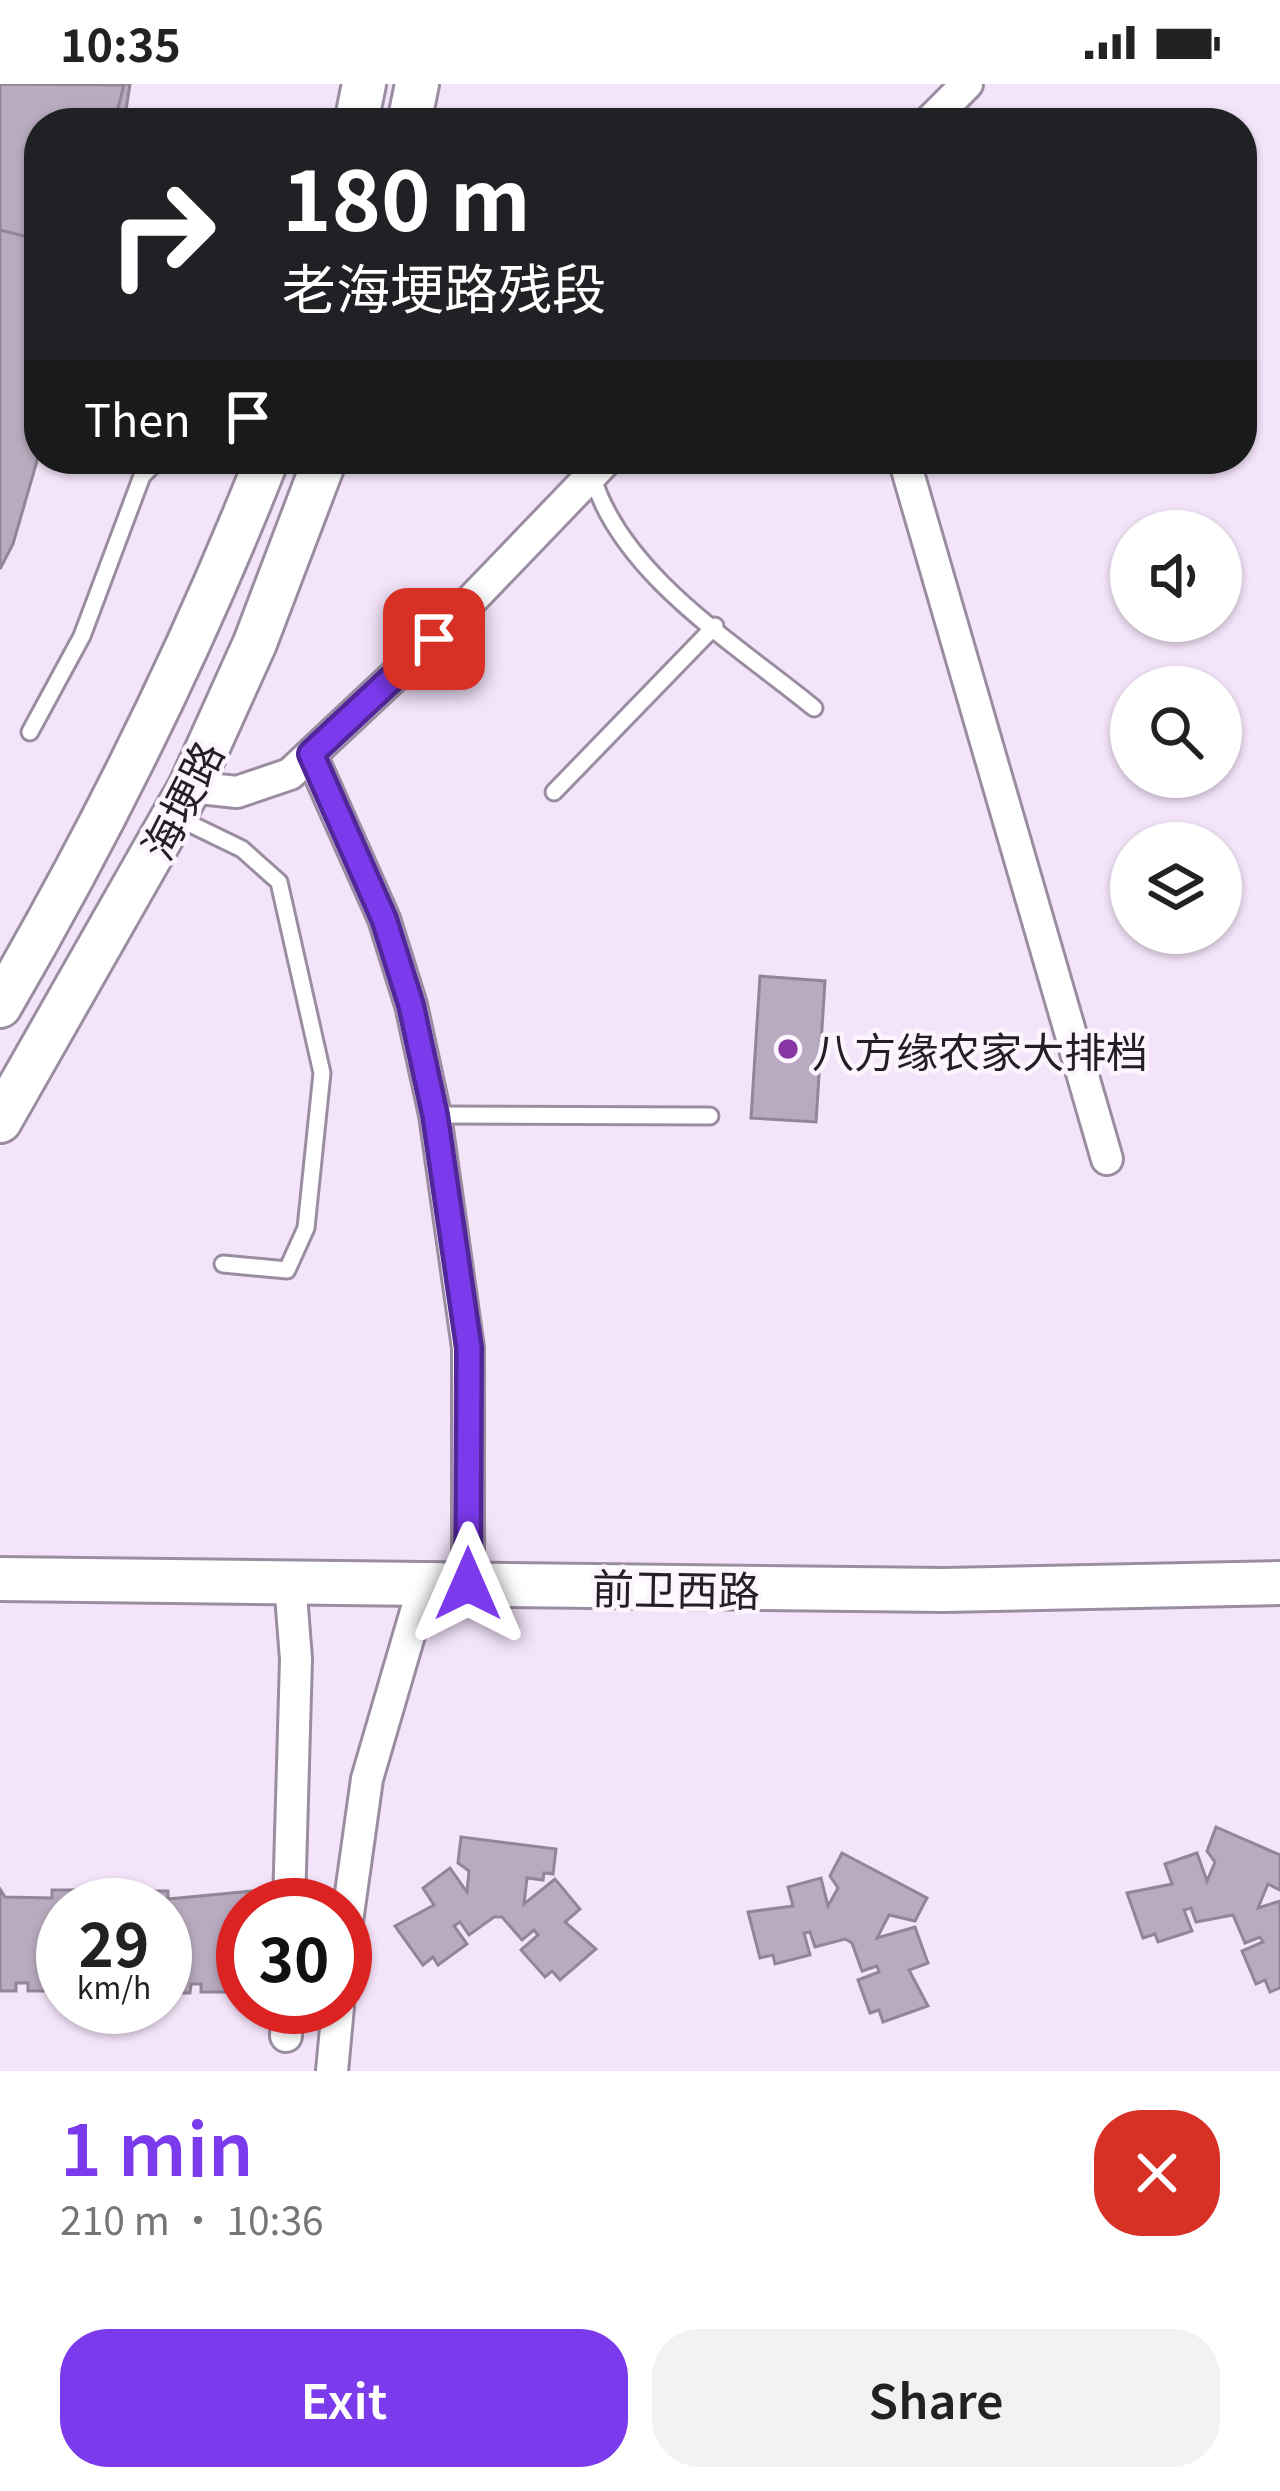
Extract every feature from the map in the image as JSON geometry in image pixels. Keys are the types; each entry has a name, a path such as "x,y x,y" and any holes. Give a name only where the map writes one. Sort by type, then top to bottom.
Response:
{"main road":[{"name":"海埂路","path":"0,1006 77,874 165,700 248,474"},
{"name":"海埂路","path":"0,1121 182,801 255,643 319,474"},
{"name":"前卫西路","path":"0,1579 944,1590 1280,1583"}],"street":[{"path":"943,108 968,84"},
{"path":"182,801 237,792 290,774 434,639 581,474"},
{"path":"908,474 1107,1159"},
{"path":"311,754 384,919 411,1005 435,1115 469,1348 468,1584"},
{"path":"290,1582 296,1659 290,1878"},
{"path":"353,1878 367,1779 424,1584"},
{"path":"332,2071 335,2034"}],"lane":[{"path":"30,732 82,636 144,474"},
{"path":"592,474 602,512 653,573 814,708"},
{"path":"554,792 715,626"},
{"path":"182,801 279,883 322,1073 306,1228 287,1270 223,1264"},
{"path":"435,1115 710,1116"}],"building":[{"path":"0,84 130,84 126,108 24,108 24,474 33,474 13,544 0,569"},
{"path":"0,84 124,85 118,108 24,108 24,236 0,230"},
{"name":"八方缘农家大排档","path":"760,976 825,981 816,1122 751,1118"},
{"path":"1216,1827 1280,1855 1280,1890 1268,1884 1258,1908 1280,1901 1280,1988 1270,1992 1265,1980 1256,1984 1242,1951 1263,1942 1260,1937 1245,1943 1233,1915 1196,1922 1191,1908 1184,1910 1192,1931 1158,1942 1155,1934 1143,1938 1127,1893 1172,1884 1165,1864 1197,1853 1207,1881 1215,1862 1207,1851"},
{"path":"461,1837 556,1849 553,1874 544,1873 543,1880 527,1878 524,1904 555,1879 580,1909 565,1922 596,1949 560,1980 552,1971 545,1977 521,1950 538,1935 534,1930 522,1940 502,1917 494,1917 469,1935 460,1922 454,1926 467,1944 438,1965 433,1957 423,1965 395,1926 434,1905 423,1888 450,1868 467,1892 469,1871 458,1863"},
{"path":"842,1853 927,1898 915,1921 889,1915 877,1938 915,1927 928,1963 909,1970 928,2006 883,2022 879,2010 870,2013 858,1980 879,1972 877,1966 862,1971 852,1943 845,1939 815,1947 810,1932 804,1933 810,1955 775,1964 773,1955 760,1958 748,1912 793,1906 788,1887 821,1878 828,1906 838,1888 830,1876"},
{"path":"0,1889 5,1897 36,1898 36,1991 28,1991 28,1983 16,1983 16,1991 0,1991"},
{"path":"216,1894 216,1992 201,1992 201,1984 192,1984 192,1897"}],"place":[{"name":"八方缘农家大排档","path":"788,1049"}],"route":[{"path":"434,639 311,754 384,919 411,1005 435,1115 469,1348 468,1584"}]}
